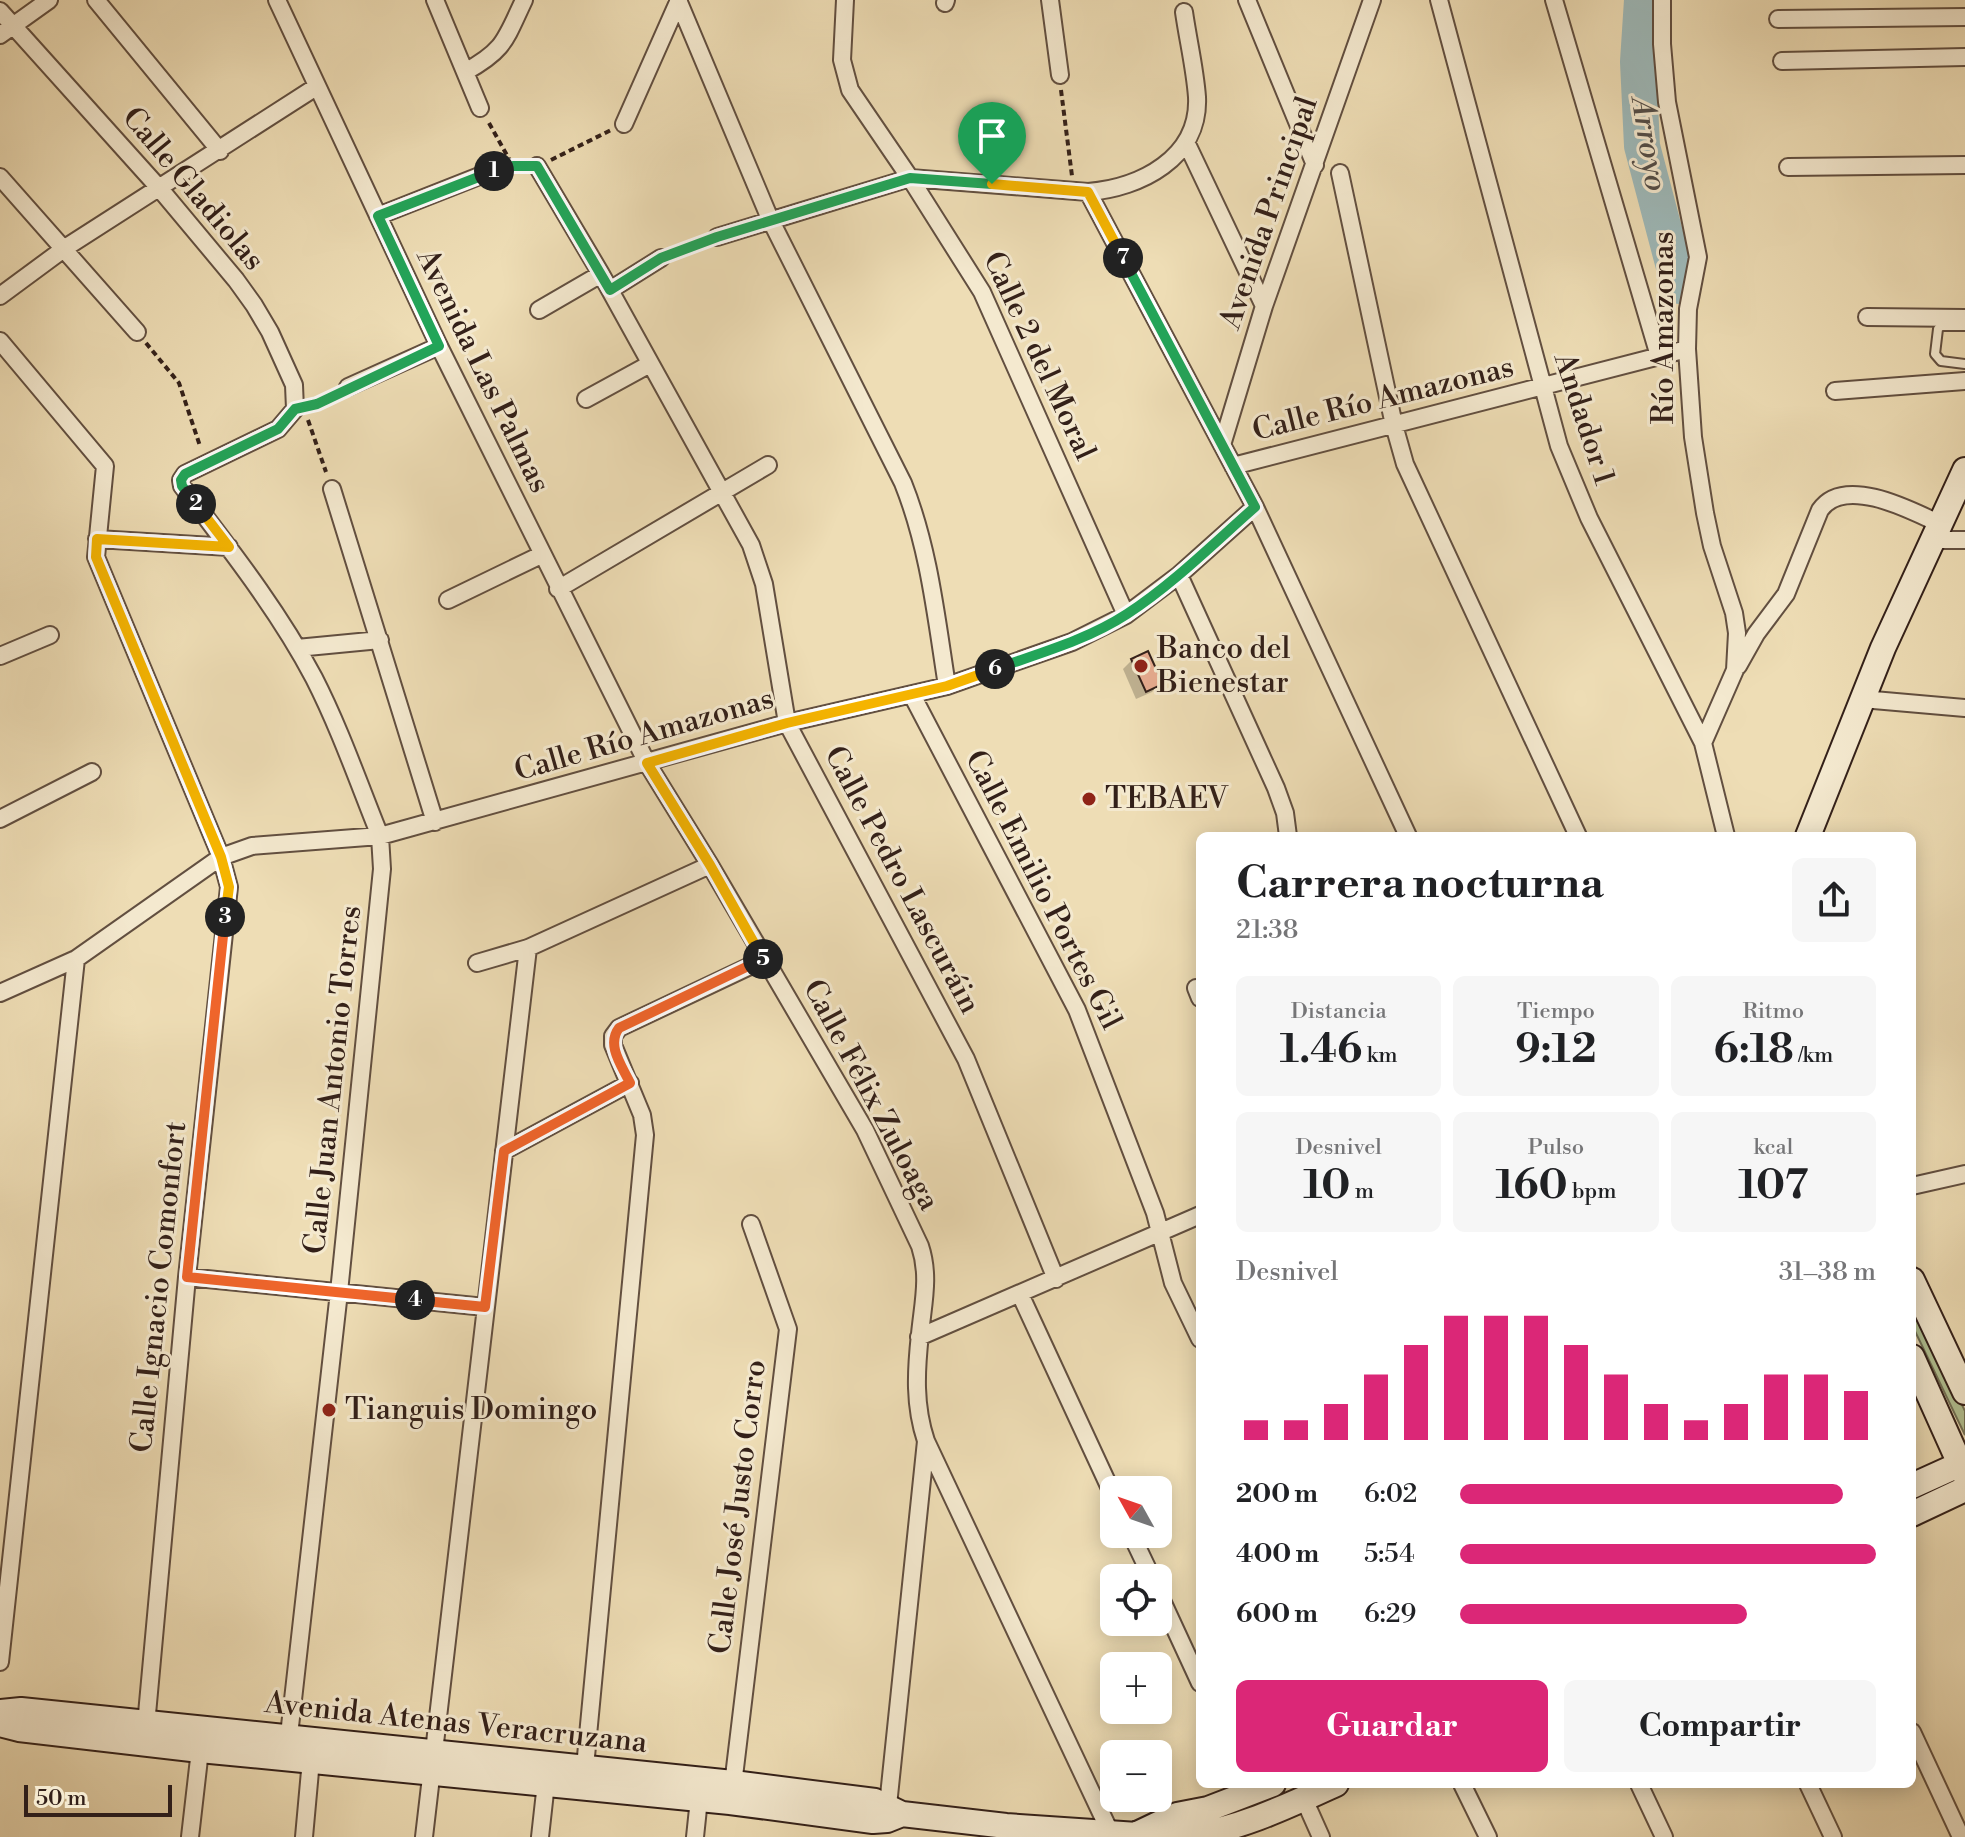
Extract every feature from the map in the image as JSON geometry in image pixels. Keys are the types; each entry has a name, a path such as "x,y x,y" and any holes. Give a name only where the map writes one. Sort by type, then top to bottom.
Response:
{"main road":[{"path":"1813,831 1862,699 1965,470"},
{"path":"1916,1288 1965,1392"},
{"path":"1916,1366 1963,1467 1916,1485"},
{"path":"1916,1512 1965,1489"},
{"name":"Avenida Atenas Veracruzana","path":"0,1712 21,1710 146,1725 287,1748 431,1762 546,1783 699,1799 732,1793 847,1828 892,1813"},
{"name":"Avenida Atenas Veracruzana","path":"0,1724 19,1729 200,1750 287,1748 311,1760 585,1767 732,1793 1005,1831 1148,1834 1177,1815 1208,1809 1255,1788"},
{"path":"1184,1837 1214,1833 1327,1788"}],"street":[{"path":"7,30 49,0"},
{"path":"96,0 220,151"},
{"name":"Avenida Las Palmas","path":"277,0 439,346 647,763"},
{"path":"435,0 480,108"},
{"path":"465,72 488,59 502,46 524,0"},
{"path":"624,124 678,0"},
{"path":"678,0 770,219 903,483 918,520 927,556 947,686"},
{"name":"Calle 2 del Moral","path":"845,0 842,60 850,90 982,292 1126,615"},
{"path":"1050,0 1060,75"},
{"path":"1247,0 1315,165"},
{"name":"Avenida Principal","path":"1222,445 1264,306 1372,0"},
{"name":"Andador 1","path":"1439,0 1559,446 1583,506 1703,743 1725,832"},
{"path":"1554,0 1659,356"},
{"name":"Río Amazonas","path":"1662,0 1667,102 1698,257 1688,309 1687,349 1693,437 1712,546 1734,613 1735,670 1703,743"},
{"name":"Calle Gladiolas","path":"0,11 7,30 160,189 236,280 270,332 294,385 299,408"},
{"path":"717,237 910,178 1081,191 1115,190 1142,180 1164,167 1186,142 1194,122 1197,99 1184,12"},
{"path":"1778,19 1965,17"},
{"path":"1782,61 1965,57"},
{"path":"0,296 65,248 316,87"},
{"path":"1186,142 1264,306"},
{"path":"1788,167 1965,165"},
{"name":"Calle Pedro Lascuráin","path":"537,166 601,274 751,545 760,565 787,723 966,1059 1056,1279"},
{"path":"378,216 492,171"},
{"path":"1340,173 1405,464 1576,832"},
{"path":"0,177 137,332"},
{"path":"1081,191 1255,507 1406,832"},
{"path":"610,290 661,258"},
{"path":"539,310 601,274"},
{"path":"1867,317 1965,318"},
{"name":"Calle Ignacio Comonfort","path":"0,341 105,466 96,557 221,857 229,887 187,1277 146,1725"},
{"path":"348,387 439,346"},
{"name":"Calle Río Amazonas","path":"1233,466 1687,349"},
{"path":"586,399 650,364"},
{"path":"1835,391 1965,381"},
{"path":"206,464 278,429 299,408"},
{"name":"Calle Juan Antonio Torres","path":"206,464 185,474 181,480 182,486 229,547 297,648 330,711 380,836 382,869 339,1292 287,1748"},
{"path":"558,589 768,465"},
{"path":"332,489 435,822"},
{"path":"1735,670 1756,634 1786,594 1826,502 1837,497 1878,498 1936,532 1965,540"},
{"name":"Calle Río Amazonas","path":"0,993 76,959 221,857 252,846 380,836 787,723 947,686 1072,642 1126,615 1179,575 1255,507"},
{"path":"97,539 229,547"},
{"path":"448,600 541,555"},
{"path":"1179,575 1276,788 1287,832"},
{"path":"0,656 50,635"},
{"path":"297,648 380,640"},
{"name":"Calle Emilio Portes Gil","path":"912,695 1077,1010 1155,1213 1173,1283 1196,1331"},
{"path":"1862,699 1965,708"},
{"name":"Calle Félix Zuloaga","path":"647,763 865,1130 926,1264 916,1398 926,1441 892,1813"},
{"path":"0,819 92,772"},
{"path":"477,963 528,948 710,865"},
{"path":"424,1837 528,948"},
{"path":"0,1662 76,959"},
{"path":"585,1767 645,1135 642,1115 613,1045 613,1036 619,1028 765,959"},
{"path":"504,1151 630,1083"},
{"path":"1916,1185 1965,1174"},
{"path":"919,1337 1196,1217"},
{"name":"Calle José Justo Corro","path":"732,1793 788,1329 751,1224"},
{"path":"187,1277 485,1307"},
{"path":"1020,1294 1104,1476"},
{"path":"926,1441 1148,1834"},
{"path":"1172,1622 1196,1674"},
{"path":"1916,1741 1961,1837"},
{"path":"190,1837 200,1750"},
{"path":"304,1837 311,1760"},
{"path":"540,1837 546,1783"},
{"path":"1464,1788 1488,1837"},
{"path":"1641,1788 1664,1837"},
{"path":"1810,1788 1833,1837"},
{"path":"695,1837 699,1799"},
{"path":"1304,1799 1321,1837"}],"lane":[{"path":"1965,326 1941,326 1935,354 1941,361 1965,364"}],"path":[{"path":"1060,75 1081,191"},
{"path":"480,108 513,166"},
{"path":"492,171 513,166 537,166 624,124"},
{"path":"661,258 717,237"},
{"path":"137,332 179,383 206,464"},
{"path":"332,489 299,408 317,404 348,387"}],"green space":[{"path":"1916,1310 1965,1411 1965,1435 1916,1333"}],"building":[{"name":"Banco del Bienestar","path":"1148,651 1163,684 1146,692 1131,659"}],"waterway":[{"name":"Arroyo","path":"1642,0 1638,62 1642,146 1679,286"}],"place":[{"name":"Banco del Bienestar","path":"1141,666"},
{"name":"TEBAEV","path":"1089,799"},
{"name":"Tianguis Domingo","path":"329,1410"}],"route":[{"path":"513,166 537,166 610,290 661,258 717,237 910,178 992,184 1088,192 1255,507 1179,575 1126,615 1072,642 947,686 787,723 647,763 765,959 619,1028 613,1036 613,1045 630,1083 504,1151 485,1307 187,1277 229,887 221,857 96,557 97,539 229,547 182,486 181,480 185,474 278,429 295,409 317,404 439,346 378,216 492,171 513,166"}]}
